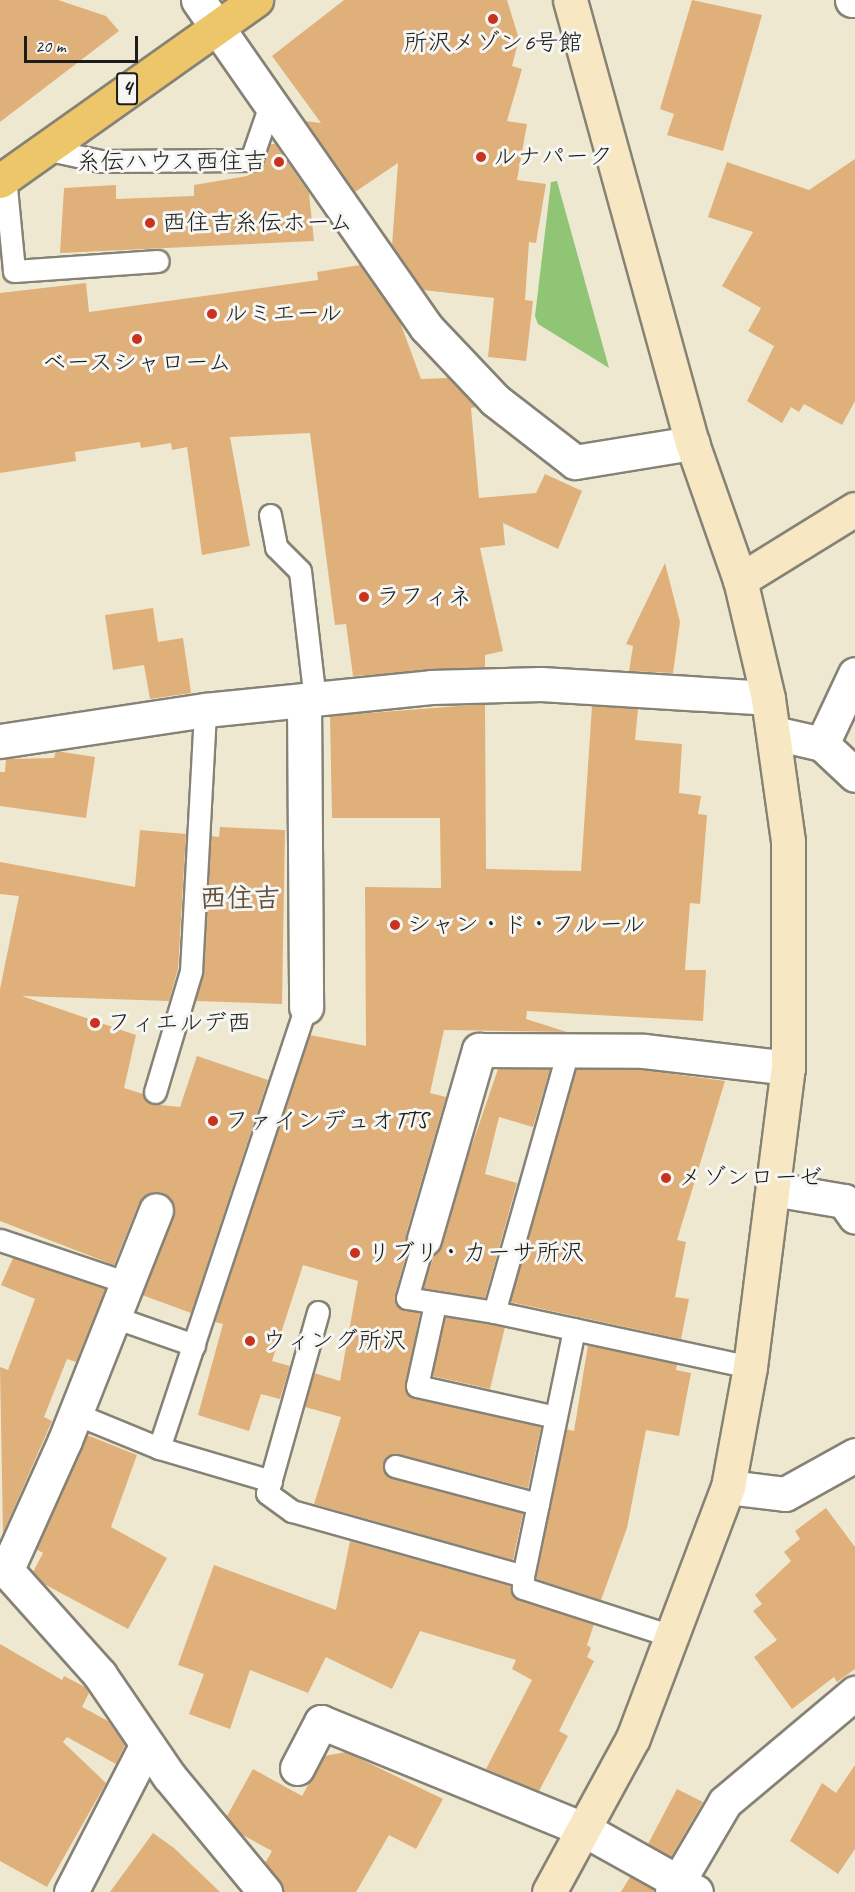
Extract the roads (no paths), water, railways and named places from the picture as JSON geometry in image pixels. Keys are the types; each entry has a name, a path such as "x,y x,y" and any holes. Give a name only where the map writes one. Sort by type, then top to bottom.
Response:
{"main road":[{"name":"4","path":"3,179 45,148 208,12 256,0"}],"street":[{"path":"549,1892 585,1830 633,1738 675,1637 728,1487 750,1367 788,1068 788,841 768,698 740,580 692,443 570,0"},
{"path":"208,12 426,327 495,400 575,462 692,443"},
{"path":"740,580 855,509"},
{"path":"822,744 855,674"},
{"path":"0,741 205,710 431,687 541,684 768,698"},
{"path":"306,1007 310,701"},
{"path":"774,733 822,744 855,775"},
{"path":"424,1239 479,1050 644,1051 788,1068"},
{"path":"773,1189 843,1201 855,1216"},
{"path":"156,1210 76,1414 4,1566 99,1676 147,1744 264,1892"},
{"path":"728,1487 785,1494 855,1455"},
{"path":"297,1768 321,1722 585,1830 682,1888 725,1802 855,1693"},
{"path":"71,1892 147,1744"}],"lane":[{"path":"45,148 101,161 251,160 271,102"},
{"path":"3,179 14,271 158,261"},
{"path":"270,515 276,547 300,571 310,701"},
{"path":"155,1092 191,971 205,710"},
{"path":"159,1448 306,1007"},
{"path":"495,1312 568,1051"},
{"path":"424,1239 407,1298 495,1312 750,1367"},
{"path":"0,1240 128,1283"},
{"path":"435,1304 417,1386 556,1417"},
{"path":"318,1312 267,1492 292,1511 523,1576"},
{"path":"114,1317 194,1345"},
{"path":"574,1329 523,1576 523,1588 675,1637"},
{"path":"76,1414 159,1448 271,1481"},
{"path":"395,1466 538,1504"}],"place":[{"name":"所沢メゾン6号館","path":"493,19"},
{"name":"ルナパーク","path":"481,157"},
{"name":"糸伝ハウス西住吉","path":"279,162"},
{"name":"西住吉糸伝ホーム","path":"150,223"},
{"name":"ルミエール","path":"212,314"},
{"name":"ベースシャローム","path":"137,339"},
{"name":"ラフィネ","path":"364,597"},
{"name":"シャン・ド・フルール","path":"395,925"},
{"name":"フィエルデ西","path":"95,1023"},
{"name":"ファインデュオTTS","path":"213,1121"},
{"name":"メゾンローゼ","path":"666,1178"},
{"name":"リブリ・カーサ所沢","path":"355,1253"},
{"name":"ウィング所沢","path":"250,1341"}],"district":[{"name":"西住吉","path":"240,899"}]}
